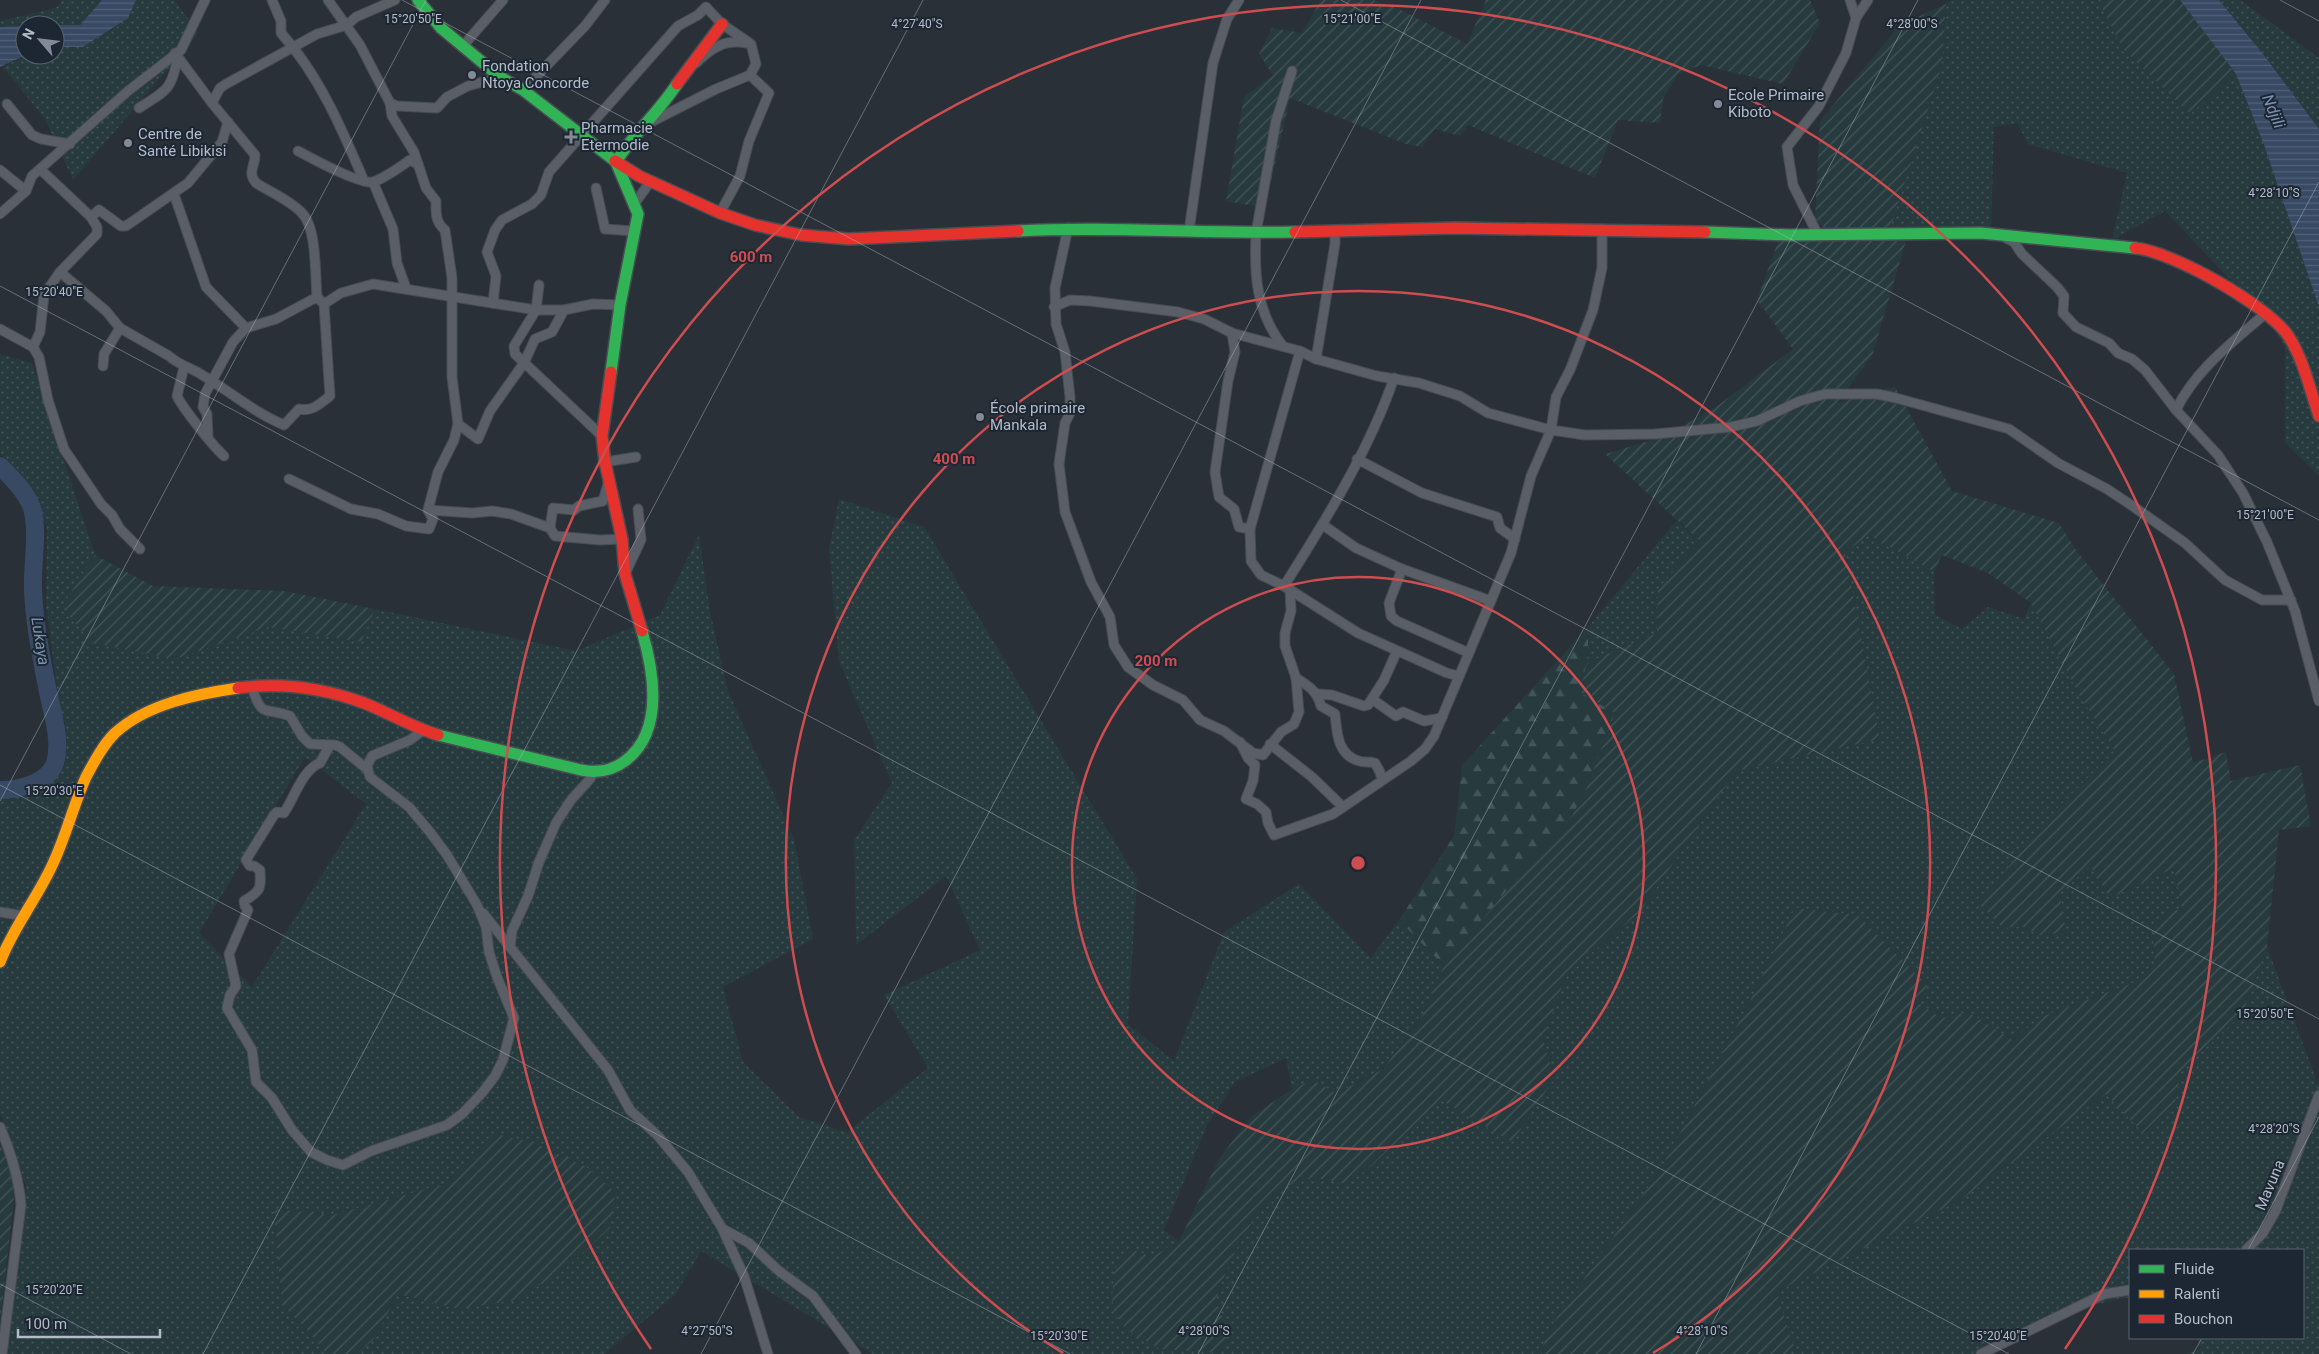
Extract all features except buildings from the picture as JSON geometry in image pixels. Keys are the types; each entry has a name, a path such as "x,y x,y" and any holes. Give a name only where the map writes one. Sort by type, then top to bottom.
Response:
{"street":[{"path":"0,214 26,191 32,176 128,91 176,55 184,46 205,0"},
{"path":"272,0 281,21 281,33 294,48 315,79 393,229 397,263 406,288"},
{"path":"289,479 351,508 378,514 406,526 429,529 433,519 428,510 438,472 454,440 458,424 452,377 452,278 445,230 439,226 435,212 436,202 426,188 411,147 392,116 390,103 347,25 341,16 332,9 328,0"},
{"path":"212,104 223,86 317,34 347,25 356,17 395,0"},
{"path":"418,0 433,19 462,47 500,77 523,90 616,162 650,182 720,213 755,225 801,236 849,238 1068,228 1256,233 1455,228 1602,229 1818,235 1981,233 2148,249 2172,258 2266,313 2280,326 2287,335 2319,416"},
{"path":"462,47 503,0"},
{"path":"523,90 585,26 605,0"},
{"path":"1189,230 1214,63 1227,19 1239,0"},
{"path":"1850,0 1856,18"},
{"path":"1818,235 1793,184 1787,147 1819,106 1846,53 1856,18 1868,0"},
{"path":"493,303 496,276 487,252 495,230 502,220 532,204 541,195 549,172 642,64 678,26 698,15 706,7 722,24 751,44 756,64 750,75 716,89 645,125"},
{"path":"616,162 629,140 645,125 680,80 709,38 722,24"},
{"path":"680,80 702,58 720,45 734,41 751,44"},
{"path":"60,272 106,310 120,328 184,367 198,372 262,416 284,425 299,409 306,411 312,409 330,396 324,304 317,297 311,230 307,219 295,207 256,183 252,178 251,169 255,155 212,104 176,55"},
{"path":"139,108 165,92 170,86 176,55"},
{"path":"1282,345 1265,320 1259,300 1256,233 1276,121 1292,71"},
{"path":"720,213 740,176 749,141 769,93 750,75"},
{"path":"390,103 396,106 437,108 447,97 468,86 500,77"},
{"path":"7,104 32,135 41,139 70,144"},
{"path":"91,217 101,210 121,226 126,226 174,194 188,183 222,142 228,122"},
{"path":"298,151 368,181 410,160 418,164"},
{"path":"0,962 12,935 55,858 82,788 96,761 121,726 169,704 230,690 288,686 355,700 422,731 581,770 593,772 618,767 633,755 645,739 651,719 652,681 632,594 625,574 622,539 605,462 602,436 620,305 638,214 635,203 616,162"},
{"path":"33,347 40,332 44,295 60,272 97,234 97,226 91,217 40,169"},
{"path":"0,170 26,191"},
{"path":"635,203 650,182"},
{"path":"596,188 605,229 634,231"},
{"path":"174,194 206,287 246,328"},
{"path":"1068,228 1055,288 1054,306 1056,324 1065,352 1070,397 1070,413 1065,423 1059,464 1065,512 1091,582 1110,617 1114,645 1128,667 1153,685 1183,700 1200,720 1240,742 1253,753 1263,755 1270,744 1298,717 1299,697 1296,693 1296,678 1285,646 1285,633 1291,611 1287,588 1323,525 1357,459 1384,406 1394,378"},
{"path":"1240,742 1248,758 1256,764 1253,780 1246,799 1257,804 1266,812 1268,823 1274,836 1333,814 1425,749 1442,718 1492,601 1516,539 1531,476 1551,430 1556,397 1570,370 1593,310 1602,268 1602,229"},
{"path":"1316,359 1335,244 1335,231"},
{"path":"1981,233 2000,236 2014,242 2022,254 2064,296 2063,313 2076,327 2109,344 2118,353 2132,359 2146,370 2176,410 2218,455 2243,493 2267,542 2291,600 2319,701"},
{"path":"324,304 341,293 370,284 406,288 536,310 564,310 593,304 620,305"},
{"path":"539,286 536,310 514,346 515,354 602,436"},
{"path":"208,437 207,414 203,407 205,394 233,342 246,328 276,319 317,297"},
{"path":"1054,306 1070,300 1178,312 1204,319 1232,333 1282,345 1316,359 1378,376 1419,383 1460,396 1488,413 1551,430 1593,435 1655,434 1731,427 1757,422 1800,401 1825,394 1877,394 2009,429 2058,463 2107,489 2134,507 2185,543 2225,580 2262,600 2291,600"},
{"path":"458,424 478,439 490,411 524,364 535,339 552,332 564,310"},
{"path":"2176,410 2184,393 2196,378 2266,313"},
{"path":"103,366 104,354 120,328"},
{"path":"0,329 33,347 39,358 48,400 64,449 120,529 140,548"},
{"path":"1232,333 1235,352 1228,381 1215,472 1219,497 1234,509 1239,527 1250,529"},
{"path":"1300,351 1250,529 1251,561 1261,575 1287,588 1358,633 1447,673 1459,676"},
{"path":"184,367 177,396 208,437 212,446 224,456"},
{"path":"605,462 636,457"},
{"path":"1357,459 1422,493 1497,517 1500,528 1516,539"},
{"path":"550,528 553,508 574,510 579,506 602,501 609,478"},
{"path":"625,574 641,540 638,509"},
{"path":"428,510 472,513 492,511 510,514 550,528 555,536 600,540 622,539"},
{"path":"1323,525 1356,548 1402,569 1492,601"},
{"path":"1402,569 1388,602 1391,616 1397,621 1469,653"},
{"path":"1318,694 1332,695 1364,706 1368,705 1384,680 1397,651"},
{"path":"1296,678 1318,694 1321,706 1335,714 1338,742 1343,749 1354,759 1375,763 1382,780"},
{"path":"252,687 258,704 262,709 290,716 302,736 310,744 340,747 367,769 373,781 409,807 430,832 447,855 477,905 608,1070 630,1110 658,1136 688,1172 722,1228 744,1276 768,1354"},
{"path":"1372,699 1396,716 1403,712 1424,722 1442,718"},
{"path":"367,769 372,756 410,740 422,731"},
{"path":"1270,744 1312,776 1342,807"},
{"path":"330,745 320,763 313,766 300,783 284,812 277,812 274,815 248,856 246,863 260,870 261,887 257,894 244,901 244,906 248,910 229,954 236,986 230,996 227,1008 252,1050 256,1082 272,1098 292,1130 311,1152 327,1160 343,1164 371,1151 447,1125 462,1114 477,1099 495,1076 503,1060 514,1018 497,977 489,952 486,928 477,905"},
{"path":"510,946 512,931 528,896 539,862 556,822 571,800 590,779 593,772"},
{"path":"0,912 24,916"},
{"name":"Mavuna","path":"2247,1249 2263,1233 2276,1210 2319,1095"},
{"path":"0,1127 15,1164 20,1184 21,1205 2,1354"},
{"path":"722,1228 749,1243 774,1266 813,1296 856,1354"},
{"path":"1981,1354 2104,1294 2129,1290"}],"green space":[{"path":"62,0 102,0 80,25 65,25 65,15 26,15 56,8"},
{"path":"136,0 174,0 199,33 73,180 45,119 3,67 15,61 15,65 65,65 65,47 83,47 127,18"},
{"path":"1321,0 1373,0 1399,9 1467,44 1486,0 1810,0 1820,23 1783,84 1701,65 1678,74 1663,99 1660,123 1618,120 1595,178 1468,125 1460,136 1435,129 1422,147 1406,144 1290,98 1265,208 1226,201 1244,97 1273,75 1259,54 1272,28 1302,33"},
{"path":"1951,0 2098,0 2123,49 2190,114 2236,74 2264,145 2319,307 2319,476 2285,443 2285,346 2261,312 2165,211 2112,240 2127,173 2028,144 2017,123 1994,127 1991,231 1890,229 1942,65 1946,4"},
{"path":"2098,0 2180,0 2236,74 2190,114 2123,49"},
{"path":"2219,0 2240,0 2319,58 2319,129 2263,54"},
{"path":"1946,4 1942,65 1890,229 1828,232 1815,218 1820,121 1900,25"},
{"path":"15,18 15,27 0,27 0,21"},
{"path":"1779,239 1906,241 1872,356 1837,403 1895,387 1952,491 2059,523 2076,550 2174,674 2193,763 2226,752 2231,781 2300,765 2311,826 2279,830 2267,947 2243,1013 2181,1071 2175,1102 2143,1133 2106,1094 1962,1199 1776,1292 1794,1347 1787,1354 1542,1354 1545,1335 1662,1167 1750,1001 1795,908 1858,915 1928,986 1917,1002 1942,1018 1968,1012 2013,1040 2041,1017 2135,982 2155,963 2153,934 2167,912 2182,909 2174,868 2110,898 2090,866 2060,893 2066,933 2039,935 2022,926 2003,928 1978,903 2057,809 2115,751 2080,696 2031,603 1988,573 1942,555 1934,572 1869,535 1845,552 1880,739 1736,771 1640,912 1567,973 1543,1038 1554,1079 1512,1142 1441,1100 1370,1167 1346,1184 1322,1179 1308,1179 1290,1185 1275,1196 1260,1211 1237,1247 1215,1303 1230,1332 1218,1353 1160,1349 1127,1330 1114,1313 1112,1297 1114,1272 1130,1248 1152,1257 1179,1241 1219,1159 1250,1118 1292,1089 1313,1080 1336,1094 1383,1069 1422,1016 1444,966 1477,925 1572,816 1585,792 1615,713 1580,692 1587,663 1657,633 1658,589 1700,541 1605,454 1666,436 1720,404 1793,349 1757,300"},
{"path":"0,354 32,363 95,555 62,607 175,659 268,627 361,642 375,609 576,651 660,615 699,535 710,612 728,691 794,839 813,939 723,987 743,1062 799,1117 847,1132 928,1068 884,995 980,950 946,876 856,945 854,840 892,783 839,661 829,549 839,499 924,527 1137,879 1128,1024 1174,1061 1224,932 1299,884 1371,958 1399,920 1444,966 1422,1016 1382,1069 1336,1094 1313,1080 1292,1089 1286,1058 1235,1082 1207,1125 1164,1230 1179,1241 1152,1257 1130,1248 1114,1272 1230,1332 1215,1303 1237,1247 1260,1210 1275,1195 1290,1185 1308,1179 1322,1179 1346,1184 1370,1167 1441,1100 1554,1079 1543,1038 1567,973 1640,912 1736,771 1880,739 1845,551 1869,535 1934,572 1935,615 1962,629 1988,607 2024,619 2031,603 2080,696 2115,751 2057,809 2003,928 2022,926 2039,935 2065,933 2060,893 2090,866 2110,898 2174,868 2182,909 2167,912 2153,934 2155,963 2135,982 2041,1017 2013,1040 1968,1012 1942,1018 1917,1002 1928,986 1858,915 1795,908 1750,1001 1662,1167 1545,1335 1542,1354 873,1354 701,1251 675,1295 604,1354 357,1354 373,1340 398,1294 458,1309 493,1133 445,1184 332,1215 274,1209 282,1305 307,1330 327,1354 5,1354 26,1187 0,1114 0,796 28,796 53,776 65,750 46,604 47,527 31,492 0,453","holes":["305,757 366,804 252,987 199,933"]},
{"path":"1676,521 1700,541 1658,589 1657,633 1587,663 1589,626"},
{"path":"95,555 153,586 284,591 375,609 361,642 268,627 175,659 92,643 62,607"},
{"path":"1589,626 1587,663 1580,692 1615,713 1585,792 1572,816 1477,925 1444,966 1399,920 1454,836 1462,765"},
{"path":"2267,947 2319,1087 2319,1354 2187,1354 2200,1349 2197,1339 2304,1339 2304,1249 2129,1249 2129,1297 2085,1307 1986,1354 1787,1354 1794,1347 1776,1292 1962,1199 2106,1093 2144,1133 2175,1102 2181,1071 2243,1013"},
{"path":"493,1133 537,1144 588,1168 615,1192 610,1228 567,1267 516,1300 458,1309 398,1294 373,1340 357,1354 327,1354 307,1330 282,1305 274,1209 332,1215 445,1184"},
{"path":"0,1144 16,1180 0,1323"}],"water":[{"path":"102,0 136,0 128,18 83,47 65,47 65,25 80,25"},
{"name":"Ndjili","path":"2180,0 2219,0 2263,54 2319,129 2319,307 2264,145 2236,74"},
{"path":"15,26 15,60 0,67 0,27"}],"waterway":[{"name":"Lukaya","path":"0,466 18,486 32,508 35,528 33,579 35,613 42,663 57,735 55,763 46,776 24,787 0,790"}],"traffic: fast":[{"path":"418,0 441,28 500,77 523,90 615,161"},
{"path":"611,372 620,305 638,214 616,162 677,84"},
{"path":"1018,231 1087,229 1295,232"},
{"path":"1705,232 1790,235 1981,233 2135,248"},
{"path":"438,735 581,770 604,770 615,767 625,761 637,749 646,734 651,718 653,701 652,683 642,631"}],"traffic: slow":[{"path":"0,962 12,935 49,872 86,777 99,754 115,733 142,715 173,702 206,693 238,688"}],"traffic: jam":[{"path":"677,84 722,24"},
{"path":"615,161 639,176 720,213 755,225 801,235 849,239 1018,231"},
{"path":"1295,232 1455,228 1705,232"},
{"path":"2135,248 2171,258 2216,281 2239,294 2276,322 2293,343 2306,374 2319,416"},
{"path":"611,372 602,436 605,462 622,539 625,574 642,631"},
{"path":"238,688 286,686 333,693 364,703 438,735"}],"place":[{"name":"Fondation Ntoya Concorde","path":"472,75"},
{"name":"Ecole Primaire Kiboto","path":"1718,104"},
{"name":"Pharmacie Etermodie","path":"571,137"},
{"name":"Centre de Santé Libikisi","path":"128,143"},
{"name":"École primaire Mankala","path":"980,417"}]}
